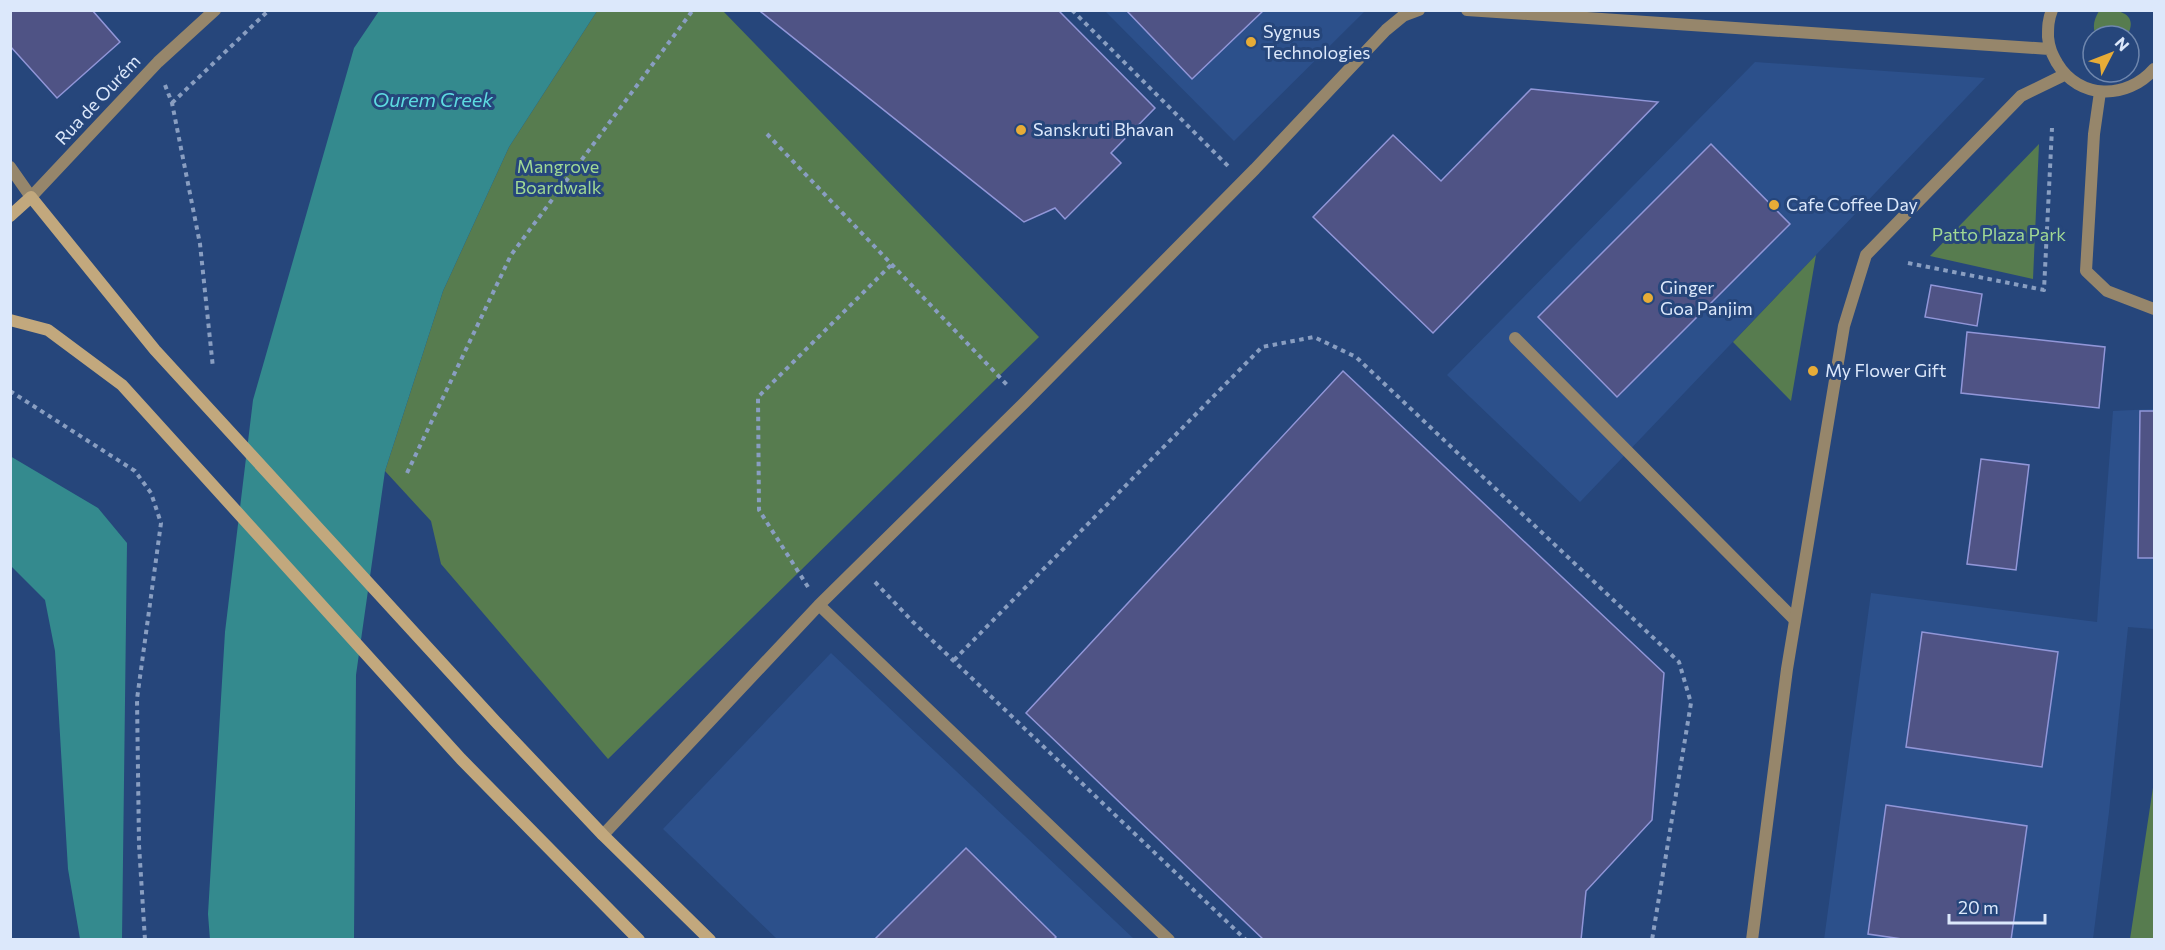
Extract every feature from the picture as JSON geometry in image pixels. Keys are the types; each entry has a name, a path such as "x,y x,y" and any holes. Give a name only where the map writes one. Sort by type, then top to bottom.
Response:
{"main road":[{"name":"Rua de Ourém","path":"10,216 31,197"},
{"path":"31,197 155,350 496,722 603,835 710,939"},
{"path":"10,320 48,330 122,385 461,759 639,939"}],"street":[{"name":"Rua de Ourém","path":"31,197 158,62 214,10"},
{"path":"603,835 819,605 1024,403 1243,181 1386,30 1403,16 1419,10"},
{"path":"1467,10 2049,49"},
{"path":"2052,10 2048,20 2049,49 2064,75 2080,86 2100,92 2120,91 2138,84 2154,69"},
{"path":"1752,939 1795,620 1844,326 1866,255 2021,96 2064,75"},
{"path":"2100,92 2094,134 2086,271 2107,291 2154,309"},
{"path":"10,167 31,197"},
{"path":"1515,338 1795,620"},
{"path":"819,605 1169,939"}],"path":[{"path":"172,104 269,10"},
{"path":"407,473 511,255 693,10"},
{"path":"1072,10 1243,181"},
{"path":"158,62 172,104 200,244 213,368"},
{"path":"1908,263 2044,290 2052,128"},
{"path":"766,134 1024,403"},
{"path":"819,605 759,510 758,397 892,264"},
{"path":"954,660 1262,347 1314,337 1356,357 1680,662 1691,703 1652,939"},
{"path":"10,391 135,471 151,493 161,523 137,699 139,845 146,939"},
{"path":"859,566 913,622 1246,939"}],"shaded area":[{"path":"1105,11 1365,11 1234,141"},
{"name":"Ginger Goa Panjim","path":"1755,62 1985,78 1580,502 1447,375"},
{"path":"2154,409 2154,629 2128,627 2093,939 1824,940 1871,593 2097,622 2113,411"},
{"path":"831,653 1134,939 777,939 663,829"}],"green space":[{"path":"2113,10 2129,17 2131,24 2094,24 2099,11"},
{"name":"Mangrove Boardwalk","path":"597,11 723,11 1039,337 608,759 441,564 431,521 385,471 443,291 509,147"},
{"name":"Patto Plaza Park","path":"2039,144 2033,279 1930,256"},
{"path":"1816,255 1791,401 1733,342"},
{"path":"2154,781 2154,939 2130,939"}],"water":[{"name":"Ourem Creek","path":"379,11 597,11 509,147 443,291 385,471 356,675 354,939 210,940 208,914 225,632 253,400 354,48"},
{"path":"10,456 98,508 127,543 122,939 80,939 68,869 55,651 45,600 11,566"}],"building":[{"path":"10,10 92,10 120,42 57,98 10,46"},
{"name":"Sanskruti Bhavan","path":"762,10 1058,10 1155,108 1111,153 1121,163 1065,219 1055,208 1024,222 761,12"},
{"path":"1126,10 1264,10 1192,79"},
{"path":"1531,89 1658,102 1433,333 1313,217 1393,135 1441,181"},
{"path":"1711,144 1790,224 1617,397 1538,317"},
{"path":"1931,285 1982,294 1977,326 1925,317"},
{"path":"1967,332 2105,347 2099,408 1961,393"},
{"path":"1343,371 1664,673 1652,820 1586,891 1581,940 1264,940 1026,713"},
{"path":"2140,411 2154,411 2154,558 2138,558"},
{"path":"1981,459 2029,465 2016,570 1967,564"},
{"path":"1922,632 2058,652 2042,767 1906,747"},
{"path":"1886,805 2027,826 2011,940 1909,940 1868,934"},
{"path":"966,848 1056,937 1053,940 874,940"}],"place":[{"name":"Sygnus Technologies","path":"1251,42"},
{"name":"Sanskruti Bhavan","path":"1021,130"},
{"name":"Cafe Coffee Day","path":"1774,205"},
{"name":"Ginger Goa Panjim","path":"1648,298"},
{"name":"My Flower Gift","path":"1813,371"}]}
